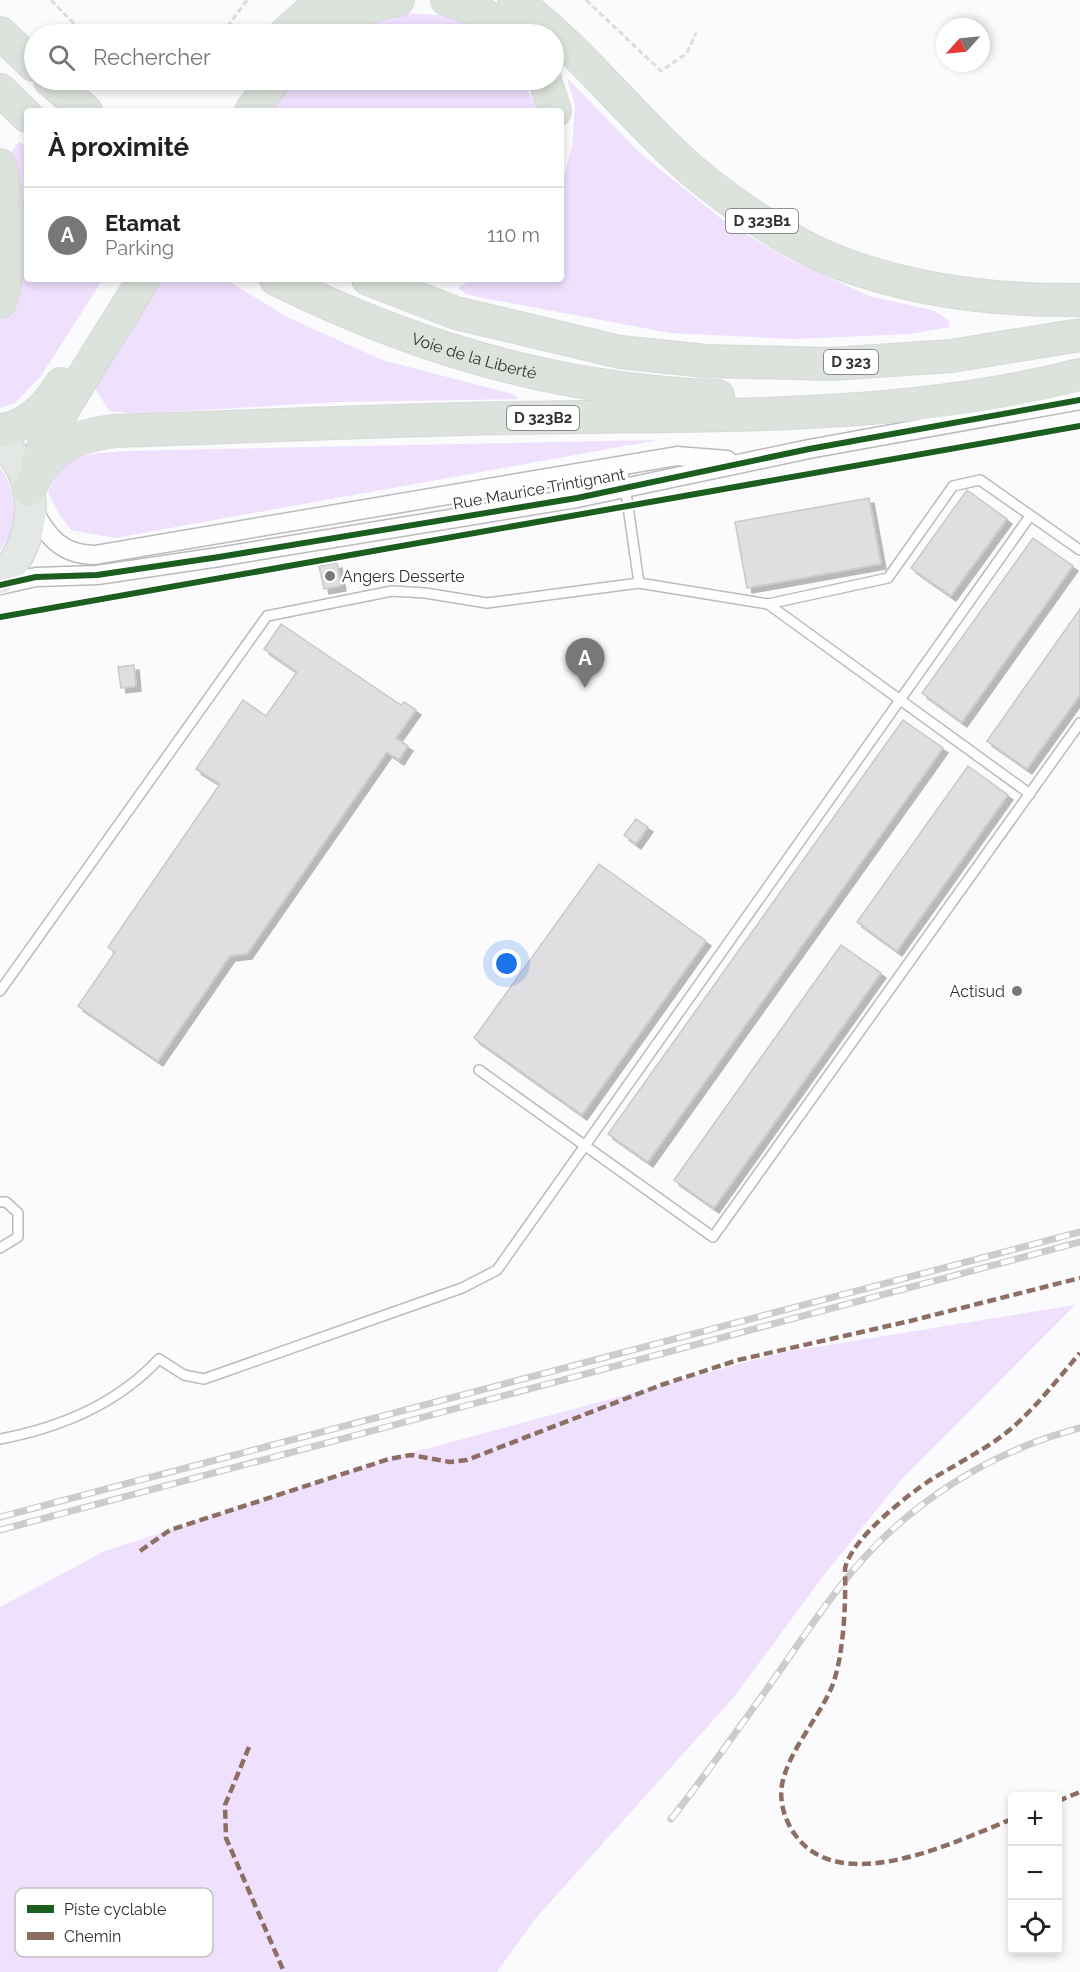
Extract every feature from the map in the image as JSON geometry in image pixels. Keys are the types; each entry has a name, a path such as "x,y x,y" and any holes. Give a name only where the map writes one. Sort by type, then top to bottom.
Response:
{"highway":[{"path":"296,24 327,0"},
{"path":"337,24 357,12 377,4 398,0"},
{"path":"447,0 479,11 499,24"},
{"name":"D 323B1","path":"514,0 544,24"},
{"path":"0,33 24,56"},
{"name":"D 323B1","path":"564,42 622,103 703,180 765,223 801,244 838,262 916,285 996,298 1080,300"},
{"path":"0,90 24,113"},
{"path":"62,90 83,108"},
{"path":"234,108 246,90"},
{"path":"253,108 267,90"},
{"path":"550,90 554,108"},
{"path":"0,165 8,206 10,240 7,273 0,302"},
{"path":"0,430 18,426 31,419 43,408 56,392 125,282"},
{"path":"30,498 38,459 68,400 142,282"},
{"name":"Voie de la Liberté","path":"282,282 358,317 430,345 582,384 682,395 800,397 942,389 1080,370"},
{"name":"D 323","path":"376,282 456,313 620,352 706,361 832,364 951,356 1080,335"},
{"name":"D 323B2","path":"30,498 41,466 65,444 90,435 115,431 822,412 957,400 1026,389 1080,375"}],"main road":[{"path":"0,441 7,446 21,467 30,498 27,538 13,566 0,578"}],"street":[{"name":"Rue Maurice Trintignant","path":"0,585 36,578 97,575 219,557 577,498 809,449 1080,400"},
{"name":"Rue Maurice Trintignant","path":"30,498 46,532 57,543 81,555 95,555 677,456 727,460 809,449"}],"lane":[{"path":"622,465 639,583"},
{"path":"0,990 267,616 392,591 425,593 487,603 639,583 768,604 888,578 953,486 980,480 1080,550"},
{"path":"0,1439 23,1435 67,1421 116,1397 146,1374 159,1359 184,1375 204,1379 462,1288 497,1270 1030,516"},
{"path":"768,604 1030,794"},
{"path":"479,1070 713,1237 1080,723"},
{"path":"0,1202 6,1202 18,1213 18,1237 0,1248"}],"path":[{"path":"51,0 74,24"},
{"path":"230,24 248,0"},
{"path":"586,0 661,71 687,53 696,33"}],"shaded area":[{"path":"406,13 451,16 466,24 370,24"},
{"path":"567,78 641,154 724,221 789,259 869,296 935,311 948,320 950,327 910,334 794,339 670,333 468,295 458,288 467,282 564,282 564,176 572,147 575,105"},
{"path":"285,90 527,90 536,108 270,108"},
{"path":"19,142 24,145 24,282 101,282 41,376 15,403 0,408 0,315 10,153"},
{"path":"153,282 230,282 287,317 382,360 513,394 519,399 336,402 137,414 109,411 95,388 113,350"},
{"path":"658,440 115,538 71,530 59,514 48,492 55,478 70,462 79,457 98,453"},
{"path":"0,467 10,488 14,512 11,531 0,550"},
{"path":"1075,1305 900,1481 824,1575 734,1697 535,1919 497,1972 0,1972 0,1607 105,1551 389,1459 780,1353"}],"building":[{"path":"967,490 1007,519 951,596 911,568"},
{"path":"869,498 881,564 747,588 735,522"},
{"path":"1033,538 1073,566 962,722 922,693"},
{"name":"Angers Desserte","path":"337,563 341,586 324,589 319,566"},
{"path":"1080,609 1080,695 1027,769 987,741"},
{"path":"281,624 401,705 404,702 416,710 396,738 408,746 399,760 387,752 247,954 230,956 158,1061 78,1006 115,952 108,947 220,784 196,769 243,700 266,716 297,672 264,649"},
{"path":"134,665 136,686 121,688 118,667"},
{"path":"903,720 943,748 648,1162 608,1134"},
{"path":"968,766 1008,795 897,951 857,922"},
{"path":"636,819 648,827 636,844 624,835"},
{"path":"599,864 706,941 582,1115 474,1038"},
{"path":"841,945 881,973 714,1208 674,1180"}],"railway":[{"path":"0,1517 1080,1232"},
{"path":"0,1530 1080,1242"},
{"path":"671,1819 727,1745 833,1595 862,1560 894,1528 936,1495 981,1467 1029,1444 1080,1428"}],"marked path":[{"path":"140,1551 170,1530 389,1459 411,1455 450,1462 467,1460 661,1385 738,1360 910,1321 1080,1278"},
{"path":"1008,1821 962,1840 901,1859 870,1864 841,1863 816,1854 796,1836 783,1809 781,1795 783,1780 791,1758 825,1702 835,1678 843,1631 845,1569 857,1545 881,1519 909,1496 932,1479 994,1442 1013,1427 1043,1397 1080,1353"},
{"path":"249,1747 225,1805 226,1838 284,1972"},
{"path":"1062,1799 1080,1792"}],"cycle path":[{"path":"0,585 36,577 97,575 219,557 577,498 809,449 1080,400"},
{"path":"0,617 1080,426"}],"place":[{"name":"Angers Desserte","path":"330,576"},
{"name":"Etamat","path":"585,688"},
{"name":"Actisud","path":"1017,991"}]}
